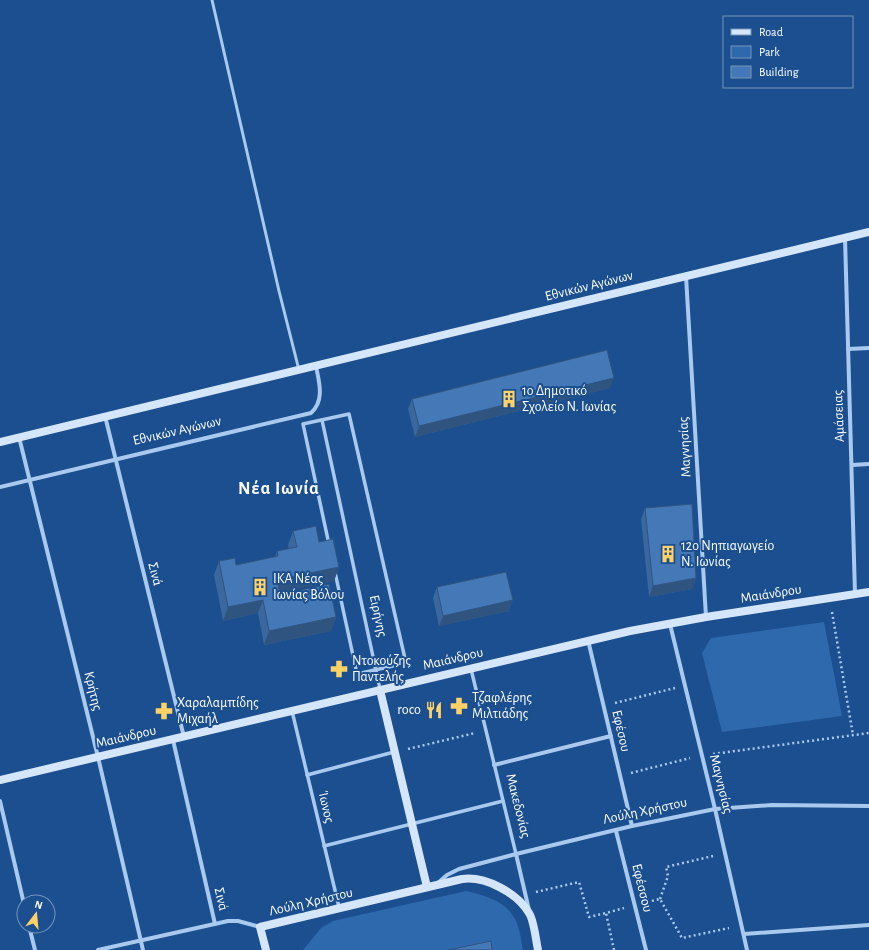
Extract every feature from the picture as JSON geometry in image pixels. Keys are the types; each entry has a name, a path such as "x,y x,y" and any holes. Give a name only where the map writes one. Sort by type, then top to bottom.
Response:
{"main road":[{"name":"Εθνικών Αγώνων","path":"0,442 869,232"},
{"name":"Μαιάνδρου","path":"0,780 588,640 670,623 869,592"},
{"name":"Ειρήνης","path":"380,690 412,824 431,886"},
{"name":"Λούλη Χρήστου","path":"260,927 431,886 471,878 482,880 504,890 517,900 530,914"},
{"name":"Μακεδονίας","path":"530,914 538,950"},
{"path":"260,927 266,950"}],"street":[{"name":"Αμάσειας","path":"845,237 855,594"},
{"name":"Μαγνησίας","path":"686,276 706,617"},
{"path":"848,349 869,348"},
{"name":"Εθνικών Αγώνων","path":"0,487 311,413 316,408 320,398 320,387 316,366"},
{"path":"349,414 406,663 357,674 303,424 322,420 349,414"},
{"name":"Σινά","path":"105,416 184,737"},
{"name":"Ειρήνης","path":"322,420 380,690"},
{"name":"Κρήτης","path":"20,437 98,757 143,950"},
{"path":"852,465 869,464"},
{"name":"Μαγνησίας","path":"670,623 716,809 748,950"},
{"name":"Εφέσου","path":"588,640 632,826"},
{"name":"Μακεδονίας","path":"471,669 530,914"},
{"name":"Ίωνος","path":"292,711 339,908"},
{"path":"494,765 611,736"},
{"name":"Σινά","path":"173,740 216,924"},
{"path":"307,775 395,752"},
{"path":"0,801 22,894"},
{"path":"324,846 503,801"},
{"name":"Λούλη Χρήστου","path":"431,886 459,869 632,826 716,809 772,805 869,806"},
{"name":"Εφέσσου","path":"616,830 646,950"},
{"name":"Λούλη Χρήστου","path":"98,950 216,924 238,921 260,927"},
{"path":"744,934 869,925"},
{"path":"31,934 35,950"}],"lane":[{"path":"212,0 279,291 299,370"}],"path":[{"path":"830,598 853,735"},
{"path":"604,705 677,688"},
{"path":"395,752 485,730"},
{"path":"620,775 702,756 869,733"},
{"path":"726,853 666,867 668,876 660,899 682,938 742,926"},
{"path":"526,895 580,882 589,917 660,899"},
{"path":"606,912 614,950"}],"green space":[{"path":"824,622 842,716 722,732 702,653 711,638"},
{"path":"466,891 494,900 500,903 511,913 517,923 523,950 303,950 321,928 333,921"}],"building":[{"name":"1ο Δημοτικό Σχολείο Ν. Ιωνίας","path":"607,350 614,378 419,426 412,399"},
{"name":"12ο Νηπιαγωγείο Ν. Ιωνίας","path":"692,504 696,578 653,586 645,508"},
{"name":"ΙΚΑ Νέας Ιωνίας Βόλου","path":"316,526 319,542 333,539 339,567 277,580 280,594 329,584 336,617 269,631 263,600 228,607 219,561 235,558 236,565 278,556 277,551 297,547 293,531"},
{"path":"506,572 513,600 443,616 437,587"},
{"path":"491,941 492,950 448,950"}],"place":[{"name":"1ο Δημοτικό Σχολείο Ν. Ιωνίας","path":"509,399"},
{"name":"12ο Νηπιαγωγείο Ν. Ιωνίας","path":"668,554"},
{"name":"ΙΚΑ Νέας Ιωνίας Βόλου","path":"260,587"},
{"name":"Ντοκούζης Παντελής","path":"339,669"},
{"name":"Τζαφλέρης Μιλτιάδης","path":"459,706"},
{"name":"roco","path":"434,710"},
{"name":"Χαραλαμπίδης Μιχαήλ","path":"164,711"}],"district":[{"name":"Νέα Ιωνία","path":"279,489"}]}
